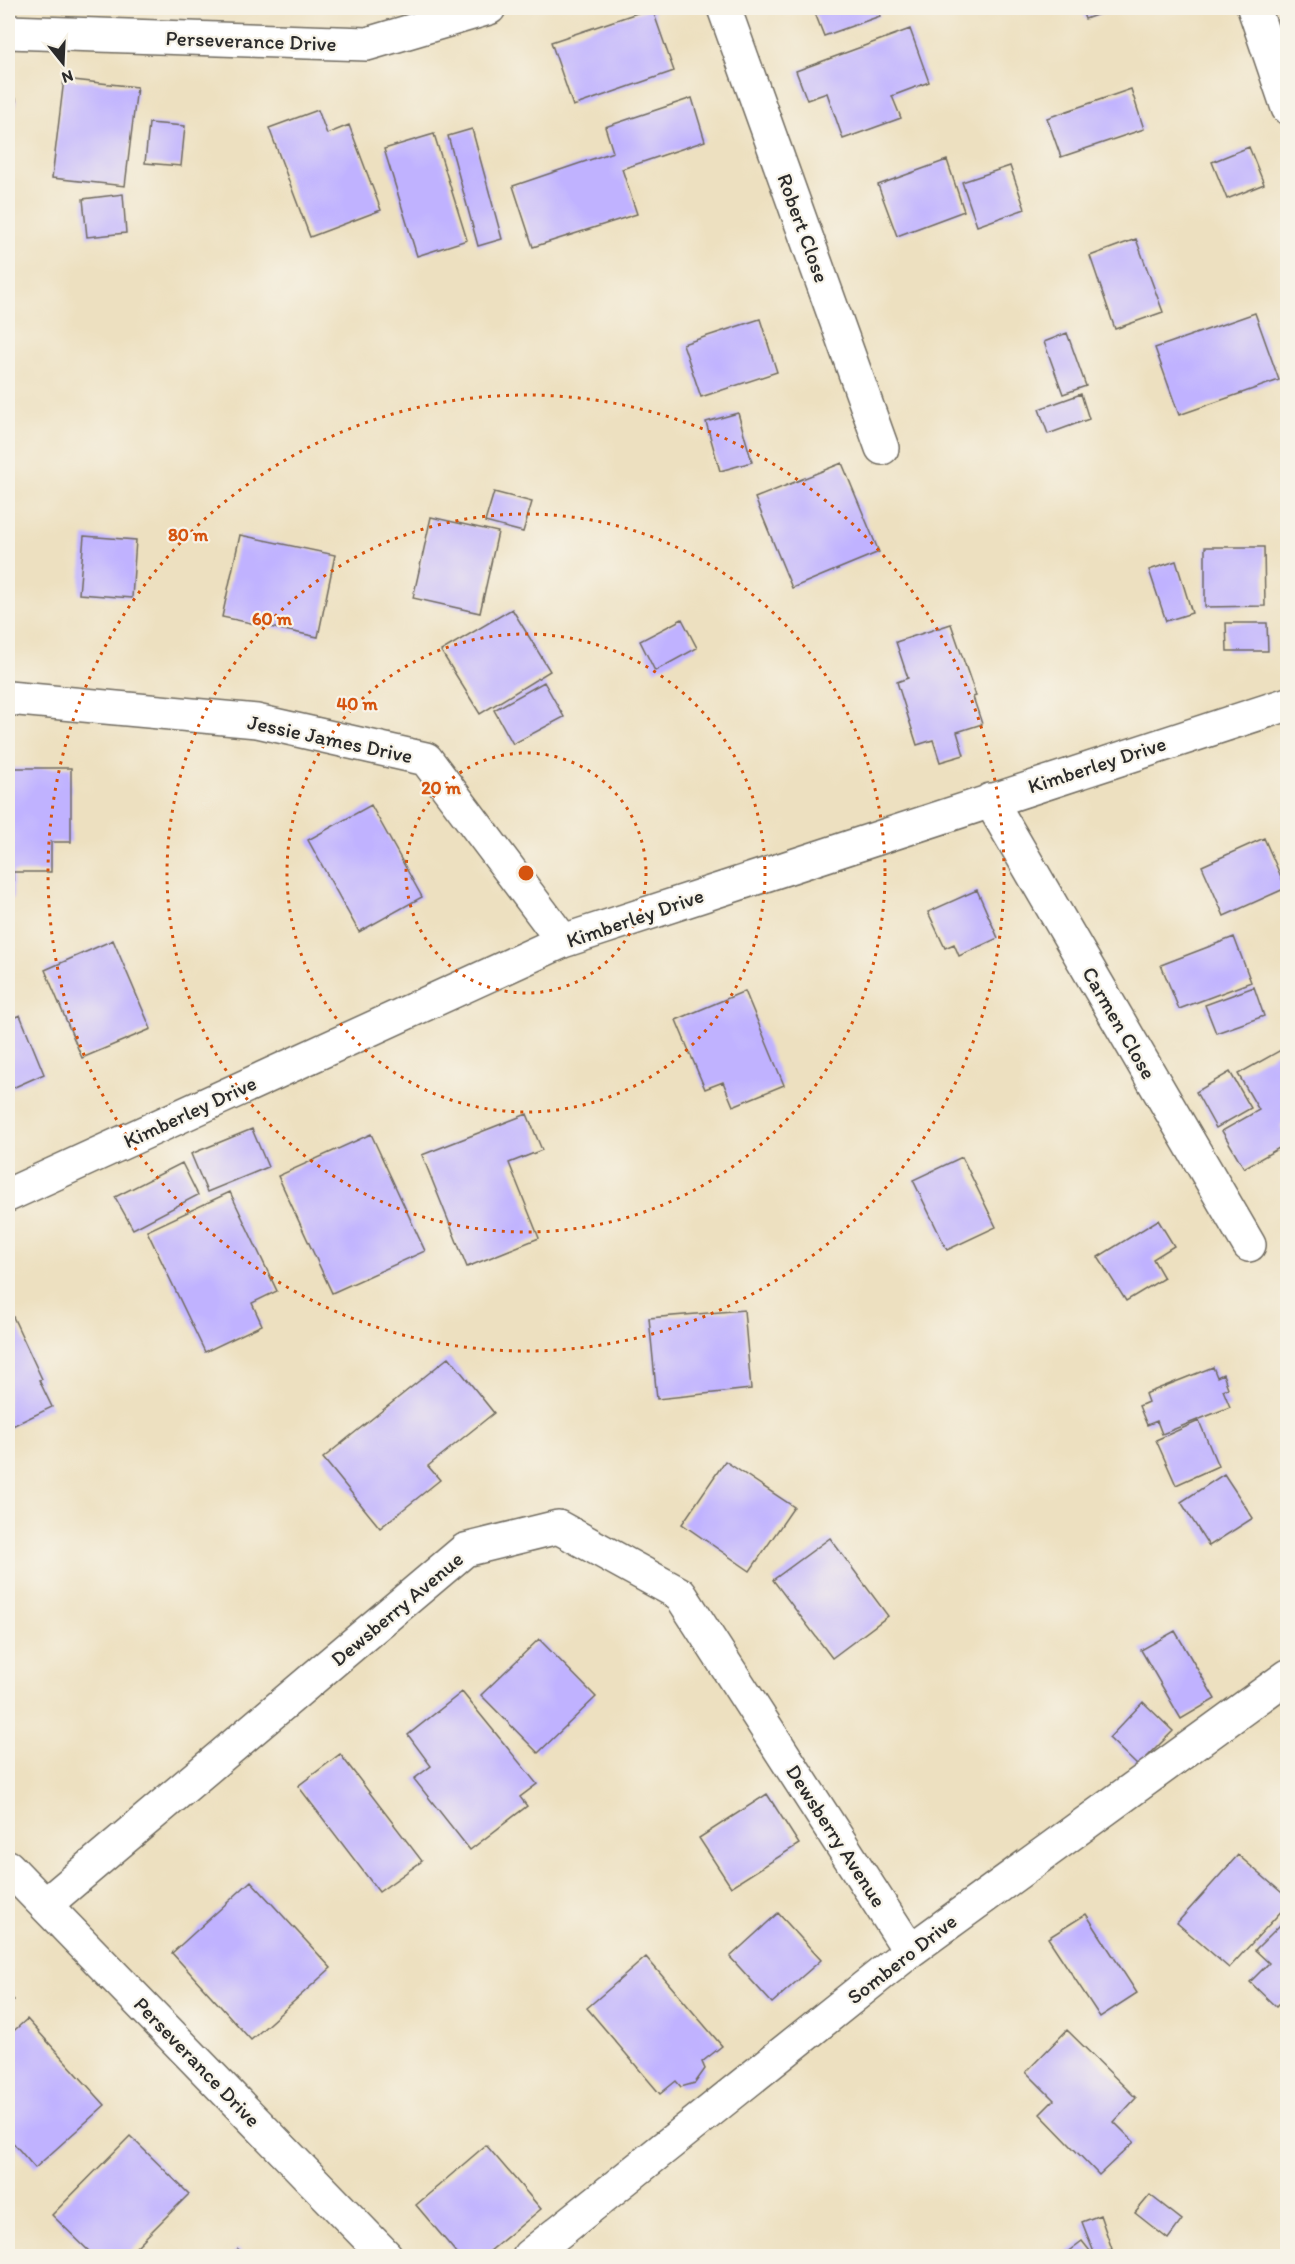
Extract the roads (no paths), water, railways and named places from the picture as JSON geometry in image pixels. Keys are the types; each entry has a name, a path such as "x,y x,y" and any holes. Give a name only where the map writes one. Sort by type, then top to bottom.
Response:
{"street":[{"name":"Perseverance Drive","path":"8,33 367,44 489,8"},
{"name":"Robert Close","path":"724,8 882,448"},
{"path":"1254,8 1287,108"},
{"name":"Jessie James Drive","path":"8,698 257,721 426,759 562,941"},
{"name":"Kimberley Drive","path":"8,1196 562,941 1287,704"},
{"name":"Carmen Close","path":"990,800 1249,1245"},
{"name":"Dewsberry Avenue","path":"45,1905 465,1550 558,1527 680,1594 910,1950"},
{"name":"Sombero Drive","path":"529,2256 910,1950 1287,1676"},
{"name":"Perseverance Drive","path":"8,1867 386,2256"}]}
